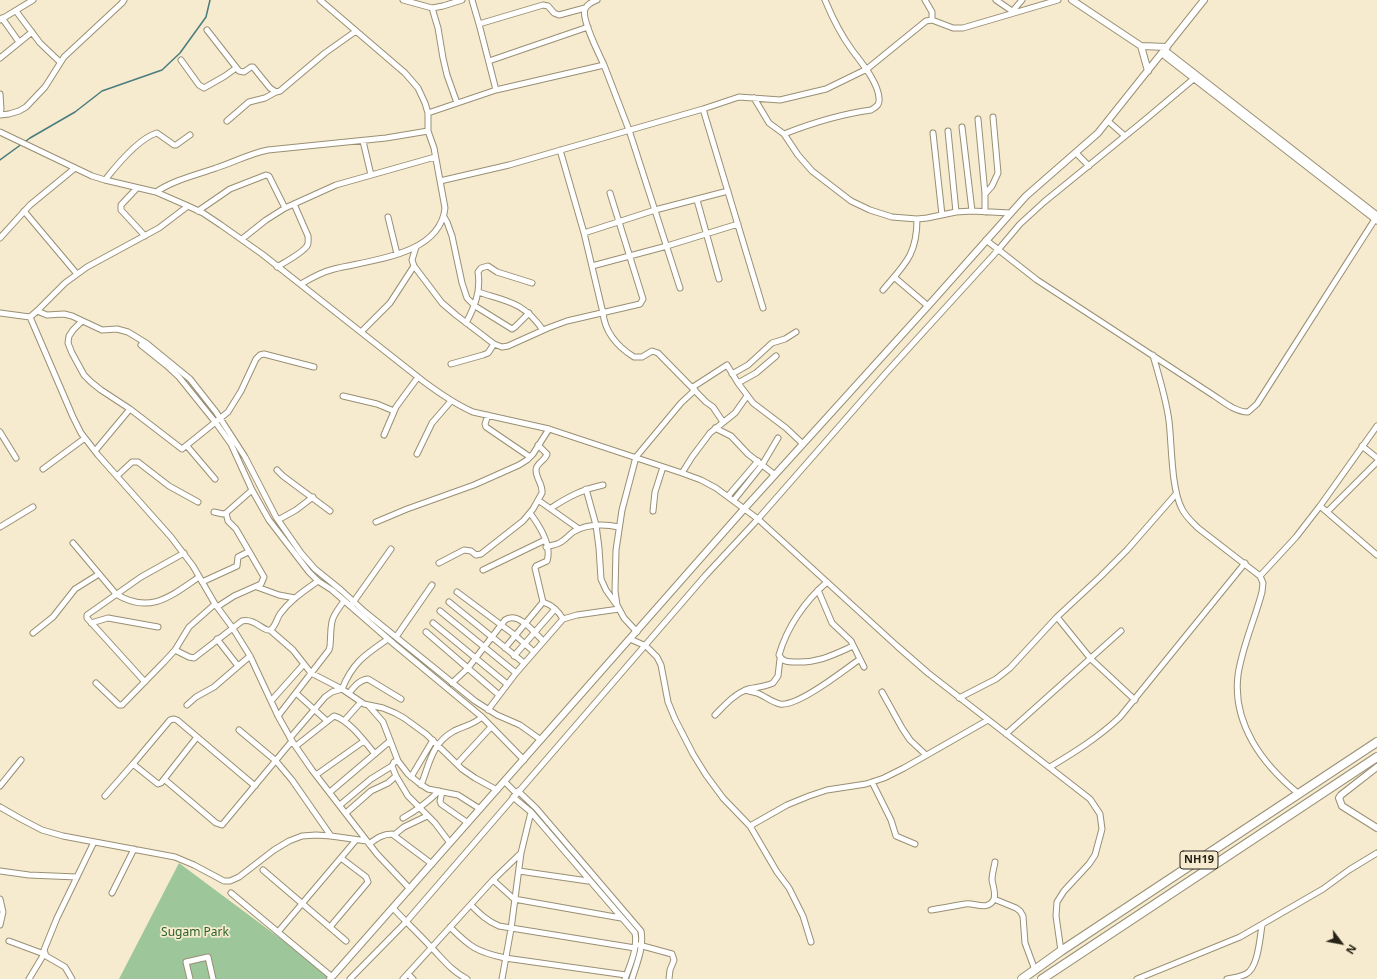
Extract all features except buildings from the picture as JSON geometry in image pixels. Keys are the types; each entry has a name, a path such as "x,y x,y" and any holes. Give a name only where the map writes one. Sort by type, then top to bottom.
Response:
{"highway":[{"name":"NH19","path":"1022,979 1061,951 1377,742"},
{"name":"NH19","path":"1042,979 1377,757"}],"street":[{"path":"19,42 1,19 33,0"},
{"path":"0,94 0,115 19,111 26,107 45,87 60,62 124,0"},
{"path":"320,0 405,73 418,88 425,102 428,113 428,131 440,181 444,217 452,236 467,298 475,306 512,329 529,313"},
{"path":"403,0 432,8 462,0"},
{"path":"472,0 480,24 496,90"},
{"path":"480,24 543,5 548,6 558,15 585,8 590,3 597,0"},
{"path":"784,134 808,124 846,114 871,110 879,104 879,98 866,68 851,49 837,27 825,0"},
{"path":"927,0 932,12 932,20"},
{"path":"996,0 1011,12"},
{"path":"1011,12 1022,0"},
{"path":"440,181 509,165 703,109 739,97 780,100 826,89 866,68 926,21 932,20 953,28 962,28 1011,12 1058,0"},
{"path":"986,240 1037,280 1235,410 1248,412 1257,404 1377,218 1195,77 1164,50 1141,46 1072,0"},
{"path":"231,893 331,978 744,509 1010,213 1026,196 1098,133 1204,0"},
{"path":"432,8 438,28 447,75 457,103"},
{"path":"585,8 584,15 588,27 629,130 680,288"},
{"path":"16,10 32,32 60,62"},
{"path":"489,60 588,27"},
{"path":"207,30 236,68 241,72 253,67 270,88 276,92"},
{"path":"227,121 249,102 265,98 280,91 325,53 356,31"},
{"path":"0,58 32,32"},
{"path":"1141,46 1148,71"},
{"path":"181,60 199,85 204,88 236,68"},
{"path":"428,113 496,90 604,65"},
{"path":"350,979 406,922 705,576 758,519 1020,224 1195,77"},
{"path":"754,98 769,123 784,134 798,155 812,171 851,201 870,210 892,217 917,219 956,212 972,211 1010,213"},
{"path":"703,109 763,308"},
{"path":"985,194 992,186 998,173 993,117"},
{"path":"978,119 985,194 985,212"},
{"path":"1108,121 1125,136"},
{"path":"962,127 972,211"},
{"path":"156,192 173,182 252,154 363,141 428,131"},
{"path":"948,131 956,212"},
{"path":"0,132 75,168 104,180 156,192 198,211 242,239 418,377 451,401 473,412 488,414 549,429 662,466 702,480 734,500 758,519 897,646 959,698 1090,799 1100,814 1102,829 1095,855 1089,864 1064,891 1058,902 1056,916 1061,951"},
{"path":"934,133 942,215"},
{"path":"104,180 142,141 154,134 160,134 174,145 190,135"},
{"path":"363,141 371,175"},
{"path":"560,150 584,233 607,331 630,355 638,358 652,351 658,353 706,402 713,407 724,422"},
{"path":"1076,153 1089,166"},
{"path":"242,239 266,220 285,208 336,185 435,157"},
{"path":"0,238 24,211 75,168"},
{"path":"198,211 230,189 266,175 269,176 285,208"},
{"path":"137,188 120,208 145,236"},
{"path":"584,233 655,210 728,192"},
{"path":"416,247 412,260 414,266 442,303 494,344 502,347 508,346 567,321 640,304 642,302 643,299 610,193"},
{"path":"697,200 719,279"},
{"path":"277,267 301,251 308,242 308,236 294,204"},
{"path":"0,314 30,317 65,283 77,274 87,267 145,236 171,220 188,206"},
{"path":"24,211 77,274"},
{"path":"388,217 397,254"},
{"path":"300,284 319,274 333,269 375,260 416,247 429,238 444,217"},
{"path":"883,290 912,254 916,239 917,219"},
{"path":"592,266 667,246 738,224"},
{"path":"360,332 390,303 414,266"},
{"path":"466,323 475,306 478,292 479,269 488,266 497,272 532,283"},
{"path":"894,277 928,306"},
{"path":"478,292 511,302 524,309 535,318 543,330"},
{"path":"37,311 47,314 64,314 102,330 123,330 146,343 190,379 218,421 245,457 268,504 308,563 341,590 351,604 388,639 482,717 524,760"},
{"path":"30,317 73,417 85,438 184,553 216,606 232,627 250,656 278,716 291,739 316,775 368,842 395,875 410,889"},
{"path":"82,321 69,336 68,343 84,375 91,382 130,409 182,449 218,421 234,404 256,359 260,355 264,354 314,367"},
{"path":"732,374 748,365 772,343 785,339 796,332"},
{"path":"451,364 488,353 494,344"},
{"path":"141,345 179,377 218,421 231,444 252,490 270,520 296,556 318,581 396,637 452,683 488,710 520,725 541,740"},
{"path":"1152,355 1165,398 1169,421 1176,494 1182,509 1198,528 1260,576 1263,584 1262,592 1238,673 1238,704 1241,716 1251,738 1262,756 1273,771 1299,794"},
{"path":"738,383 756,373 776,356"},
{"path":"618,607 614,591 616,550 619,527 636,457 694,389 727,365 753,403 791,432 803,444"},
{"path":"384,435 394,411 418,377"},
{"path":"343,396 377,404 394,411"},
{"path":"682,473 701,444 715,428 735,413 747,396"},
{"path":"417,454 432,423 451,401"},
{"path":"95,451 130,409"},
{"path":"488,414 485,424 486,428 530,457"},
{"path":"1260,576 1296,537 1377,426"},
{"path":"715,428 731,436 748,454 775,475"},
{"path":"376,522 407,509 474,485 519,465 530,457 549,429"},
{"path":"0,432 16,458"},
{"path":"43,469 85,438"},
{"path":"734,500 778,438"},
{"path":"439,563 464,550 471,551 476,555 481,554 514,530 530,513 538,500 542,489 536,471 537,467 547,454 538,445"},
{"path":"187,446 215,479"},
{"path":"1327,512 1377,460 1362,446"},
{"path":"117,476 132,462 138,462 169,486 198,502"},
{"path":"728,496 760,463"},
{"path":"653,511 655,492 662,466"},
{"path":"277,470 330,511"},
{"path":"551,508 564,499 586,489 603,485"},
{"path":"586,489 596,525 601,579 606,590 624,618 636,632"},
{"path":"214,512 223,514 252,490"},
{"path":"959,698 996,679 1010,668 1057,617 1127,550 1176,494"},
{"path":"278,520 296,510 313,497"},
{"path":"538,500 579,529"},
{"path":"1320,506 1377,555"},
{"path":"0,527 33,507"},
{"path":"96,683 120,706 175,650 189,627 216,606 261,584 264,577 248,552 236,529 228,521 226,512"},
{"path":"530,513 541,530 545,540 548,558 547,561 536,566 543,602 555,609 563,619"},
{"path":"546,546 561,542 579,529 604,524 619,527"},
{"path":"483,570 545,540"},
{"path":"73,543 116,594 125,600 148,603 161,601 201,580 237,566 238,557 248,552"},
{"path":"351,604 391,549"},
{"path":"145,682 91,623 87,618 88,614 141,577 184,553"},
{"path":"1050,767 1089,743 1120,717 1245,563"},
{"path":"33,633 53,617 75,589 99,574"},
{"path":"270,630 273,628 281,613 295,598 318,581"},
{"path":"715,715 731,699 745,690 768,685 776,681 778,676 780,650 793,622 803,606 827,582"},
{"path":"396,637 432,584"},
{"path":"257,587 279,595 295,598"},
{"path":"818,590 832,623 846,635 864,667"},
{"path":"457,592 516,636 534,652"},
{"path":"278,716 328,650 330,646 331,621 335,612 344,601"},
{"path":"449,602 524,663"},
{"path":"505,648 543,602"},
{"path":"488,710 524,663 563,619 618,607"},
{"path":"514,656 555,609"},
{"path":"440,612 516,673"},
{"path":"1057,617 1091,659 1135,700"},
{"path":"91,623 108,618 158,627"},
{"path":"452,683 468,668 508,618 518,618 543,641"},
{"path":"175,650 194,658 232,627 242,621 248,620 254,622 267,630 270,630 293,650 311,673 342,689 369,706 383,708 395,713 436,742 457,764 475,778 497,790"},
{"path":"433,623 507,684"},
{"path":"1006,734 1121,631"},
{"path":"426,632 498,695"},
{"path":"217,639 238,666"},
{"path":"164,779 216,822 222,825 276,761 314,709 329,693 342,689 353,667 360,659 388,639"},
{"path":"630,639 646,646 657,657 661,665 668,702 693,754 723,798 750,826 777,872 789,888 804,916 811,942"},
{"path":"780,659 792,662 816,661 853,646"},
{"path":"187,705 196,697 214,687 250,656"},
{"path":"745,690 757,693 775,703 788,703 812,692 860,659"},
{"path":"271,701 304,664"},
{"path":"349,693 359,682 368,679 401,699"},
{"path":"882,692 910,740 926,755"},
{"path":"296,693 327,721"},
{"path":"344,721 361,702"},
{"path":"369,706 383,722 398,760 411,777 428,789 458,795 480,809"},
{"path":"296,746 334,716 344,721 375,754"},
{"path":"411,777 436,742 451,733 472,724 482,717"},
{"path":"105,796 170,720 174,719 255,786"},
{"path":"750,826 787,805 808,796 827,790 848,788 872,782 904,768 988,720"},
{"path":"457,764 492,727"},
{"path":"239,730 276,761 292,780 331,836"},
{"path":"133,764 158,784 164,779 197,737"},
{"path":"316,775 364,741"},
{"path":"330,792 390,741"},
{"path":"421,785 436,742"},
{"path":"0,786 21,760"},
{"path":"340,806 371,779 392,766 394,762 398,760"},
{"path":"392,766 408,796 442,830 450,843"},
{"path":"1377,767 1339,798 1342,806 1377,828"},
{"path":"346,813 371,791 388,783 396,776"},
{"path":"450,927 472,948 486,954 626,977 635,946 634,934 505,782"},
{"path":"872,782 891,820 896,836 916,844"},
{"path":"403,818 420,809 440,792"},
{"path":"440,792 441,804 468,823"},
{"path":"516,794 536,808 641,931 643,940 642,946 632,979"},
{"path":"0,807 42,830 63,836 175,857 224,881 230,881 239,877 274,850 289,841 302,836 331,836 368,842 387,834 394,835 432,864"},
{"path":"502,979 511,929 521,853 531,812"},
{"path":"394,835 404,827 427,816"},
{"path":"278,932 356,840"},
{"path":"29,979 44,954 44,950 57,918 94,842"},
{"path":"112,893 134,849"},
{"path":"404,979 493,880 521,853"},
{"path":"1137,979 1240,937 1323,889 1349,870 1377,853"},
{"path":"330,927 368,882 366,877 341,858"},
{"path":"994,899 992,879 995,862"},
{"path":"263,870 346,941"},
{"path":"0,871 29,875 77,878"},
{"path":"519,871 588,881"},
{"path":"493,880 509,893 514,900 621,918"},
{"path":"0,899 3,912 0,925"},
{"path":"931,910 950,908 968,903 981,906 986,905 994,899"},
{"path":"994,899 1016,908 1023,916 1025,943 1035,970"},
{"path":"471,905 489,922 511,929 642,946 672,954 674,960 670,970 669,979"},
{"path":"393,908 442,960 455,972 467,979"},
{"path":"1227,979 1247,974 1252,970 1256,959 1262,925"},
{"path":"9,940 44,954 65,967 72,979"},
{"path":"190,979 186,962 208,957 213,979"},
{"path":"408,974 413,979"}],"green space":[{"name":"Sugam Park","path":"179,863 332,977 330,979 119,979"}],"waterway":[{"path":"0,160 30,138 75,112 102,91 162,70 180,53 206,17 210,0"}]}
